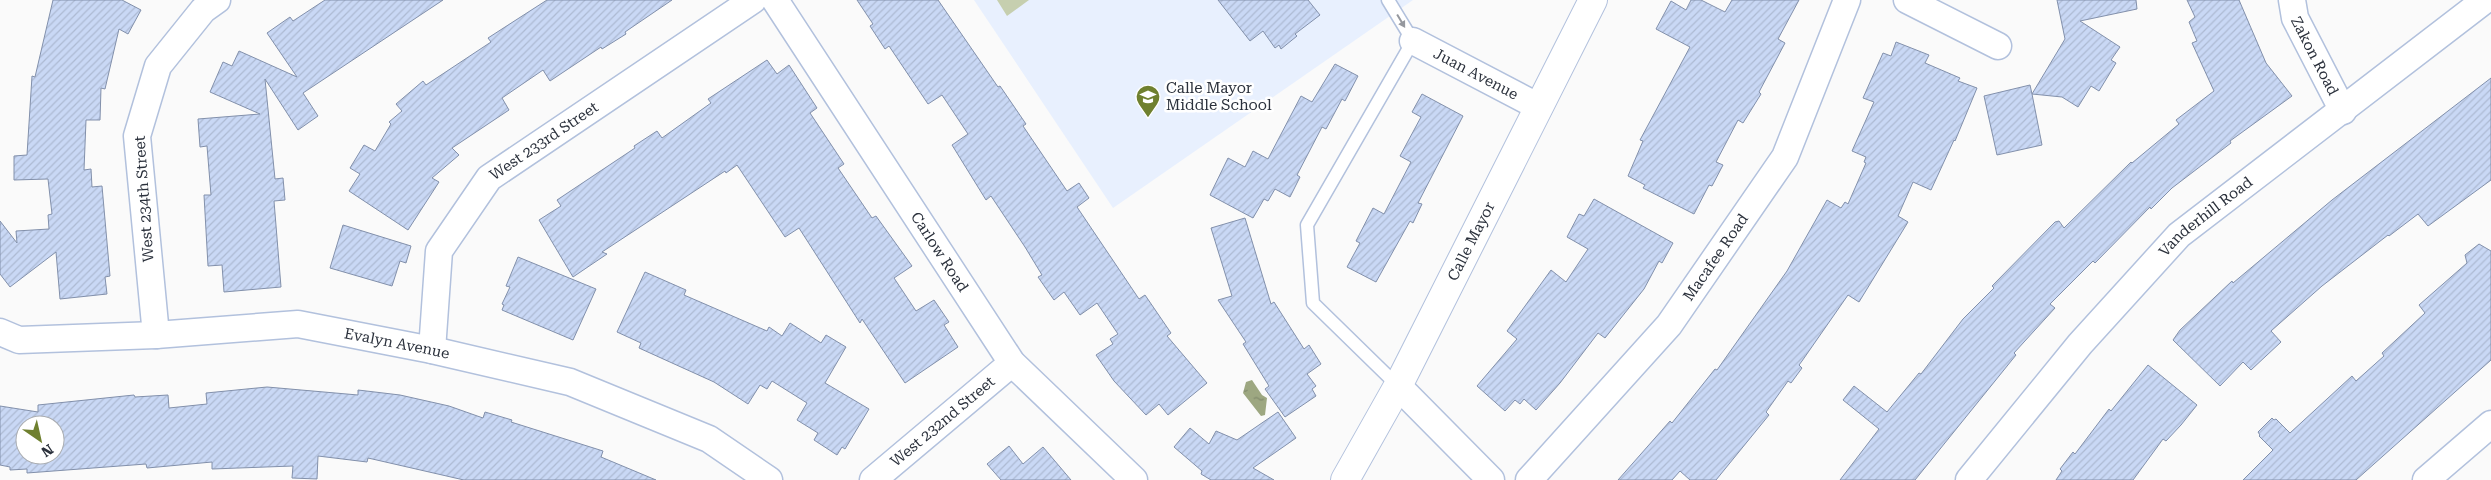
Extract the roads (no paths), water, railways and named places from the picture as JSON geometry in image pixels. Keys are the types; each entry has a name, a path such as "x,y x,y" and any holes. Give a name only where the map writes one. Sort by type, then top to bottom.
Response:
{"street":[{"name":"West 234th Street","path":"156,335 137,136 158,66 202,10 217,0"},
{"name":"West 233rd Street","path":"432,350 439,251 489,178 753,0"},
{"name":"Carlow Road","path":"775,0 1012,363 1134,480"},
{"name":"Calle Mayor","path":"1345,480 1398,386 1593,0"},
{"name":"Macafee Road","path":"1530,480 1669,325 1785,157 1847,0"},
{"path":"1907,0 1998,46"},
{"name":"Zakon Road","path":"2292,0 2295,18 2343,112"},
{"name":"Vanderhill Road","path":"1969,480 2080,344 2179,235 2343,112 2485,0"},
{"name":"Juan Avenue","path":"1413,41 1539,107"},
{"name":"Evalyn Avenue","path":"0,332 19,340 156,335 298,324 432,350 570,382 708,439 769,480"},
{"name":"West 232nd Street","path":"873,480 1012,363"},
{"path":"1398,386 1491,480"},
{"path":"2426,480 2491,424"}],"lane":[{"path":"1388,0 1413,41 1307,225 1312,303 1398,386"}],"water":[{"path":"1252,380 1262,395 1267,398 1265,415 1261,416 1243,393 1246,382"}],"place":[{"name":"Calle Mayor Middle School","path":"1148,118"}]}
